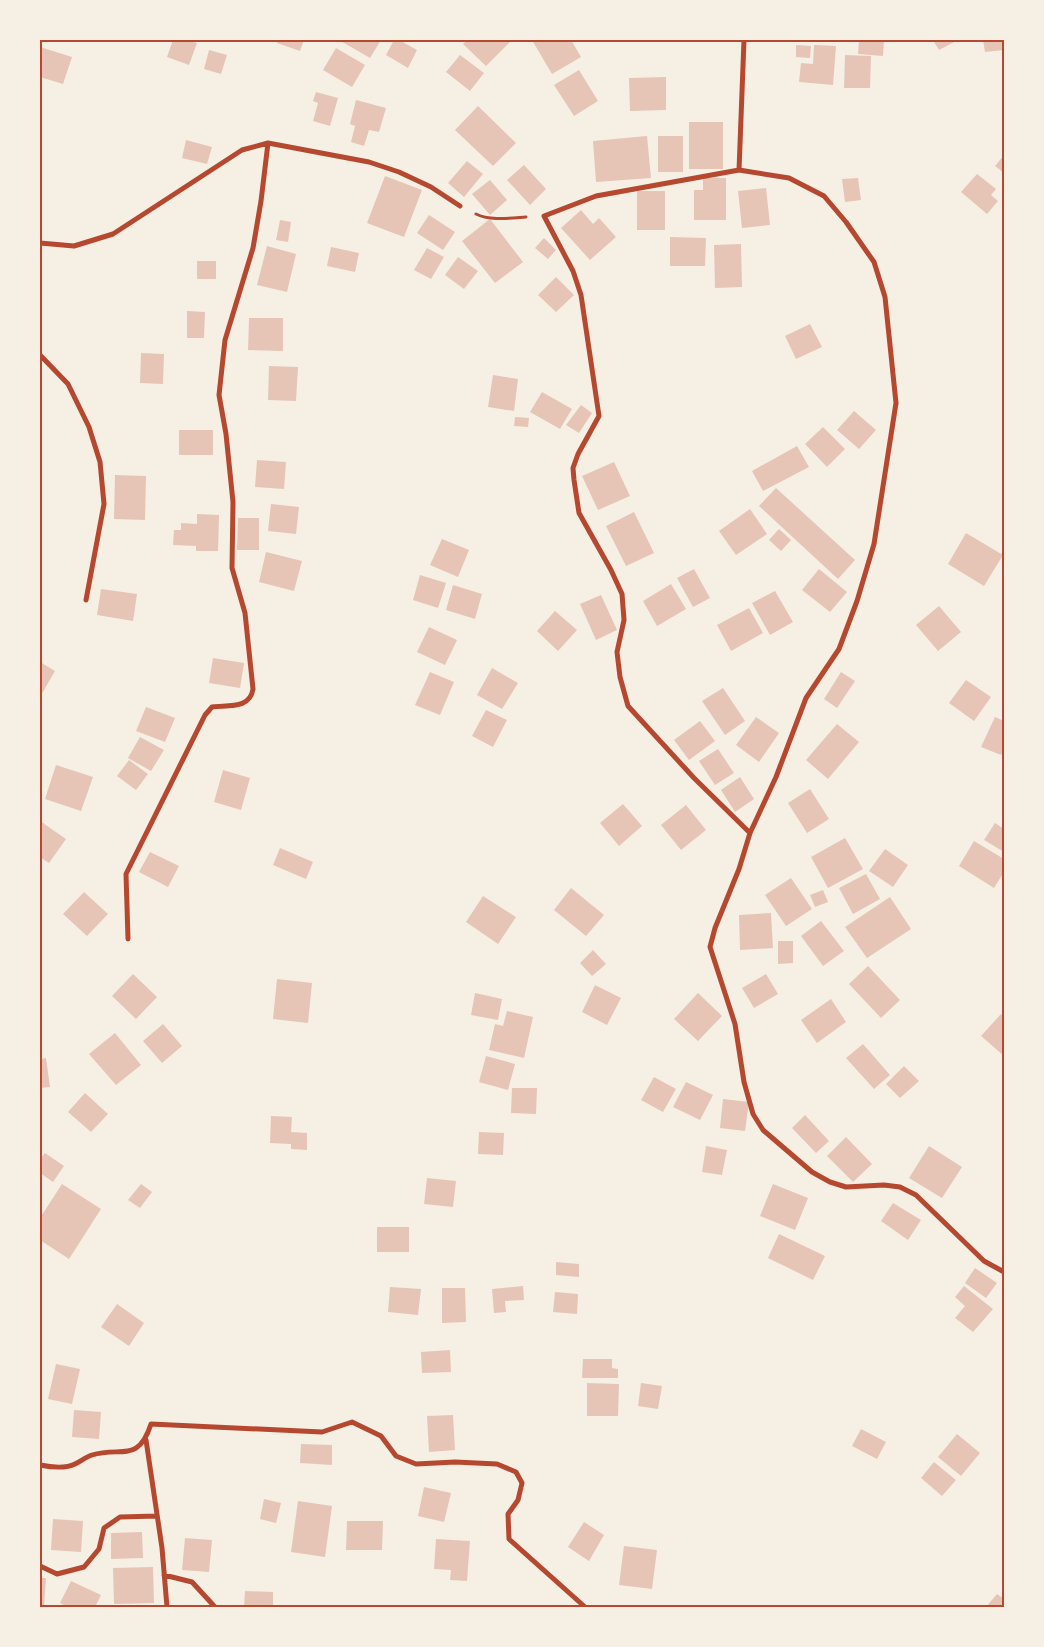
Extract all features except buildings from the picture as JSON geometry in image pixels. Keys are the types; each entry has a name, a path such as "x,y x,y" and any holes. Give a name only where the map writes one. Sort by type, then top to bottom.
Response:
{"street":[{"path":"739,170 744,40"},
{"path":"40,243 74,246 113,234 242,150 268,143 368,162 399,172 432,187 460,206"},
{"path":"128,939 126,874 205,715 212,707 246,704 252,698 253,689 245,613 232,568 233,502 220,395 226,340 253,248 268,143"},
{"path":"750,833 694,778 628,706 620,677 617,652 624,620 622,594 611,570 578,513 574,480 573,468 578,454 599,416 581,295 573,271 544,216 596,196 739,170 789,178 824,196 846,222 874,262 885,297 896,403 874,544 856,601 839,649 806,698 776,777 750,833 739,869 715,928 710,947 735,1024 744,1082 753,1114 770,1136 812,1172 830,1182 846,1187 884,1185 900,1188 916,1195 984,1261 1004,1272"},
{"path":"40,355 68,384 89,427 100,462 104,504 86,600"},
{"path":"167,1607 146,1440 151,1424 322,1432 352,1422 381,1436 396,1456 416,1464 455,1462 498,1464 516,1472 522,1483 518,1500 508,1514 508,1540 585,1607"},
{"path":"40,1464 51,1467 72,1465 92,1455 128,1453 146,1440"},
{"path":"40,1566 57,1574 84,1566 99,1550 104,1528 120,1517 157,1516"},
{"path":"164,1575 192,1582 215,1607"}],"path":[{"path":"460,206 480,216 512,218 544,216"}]}
